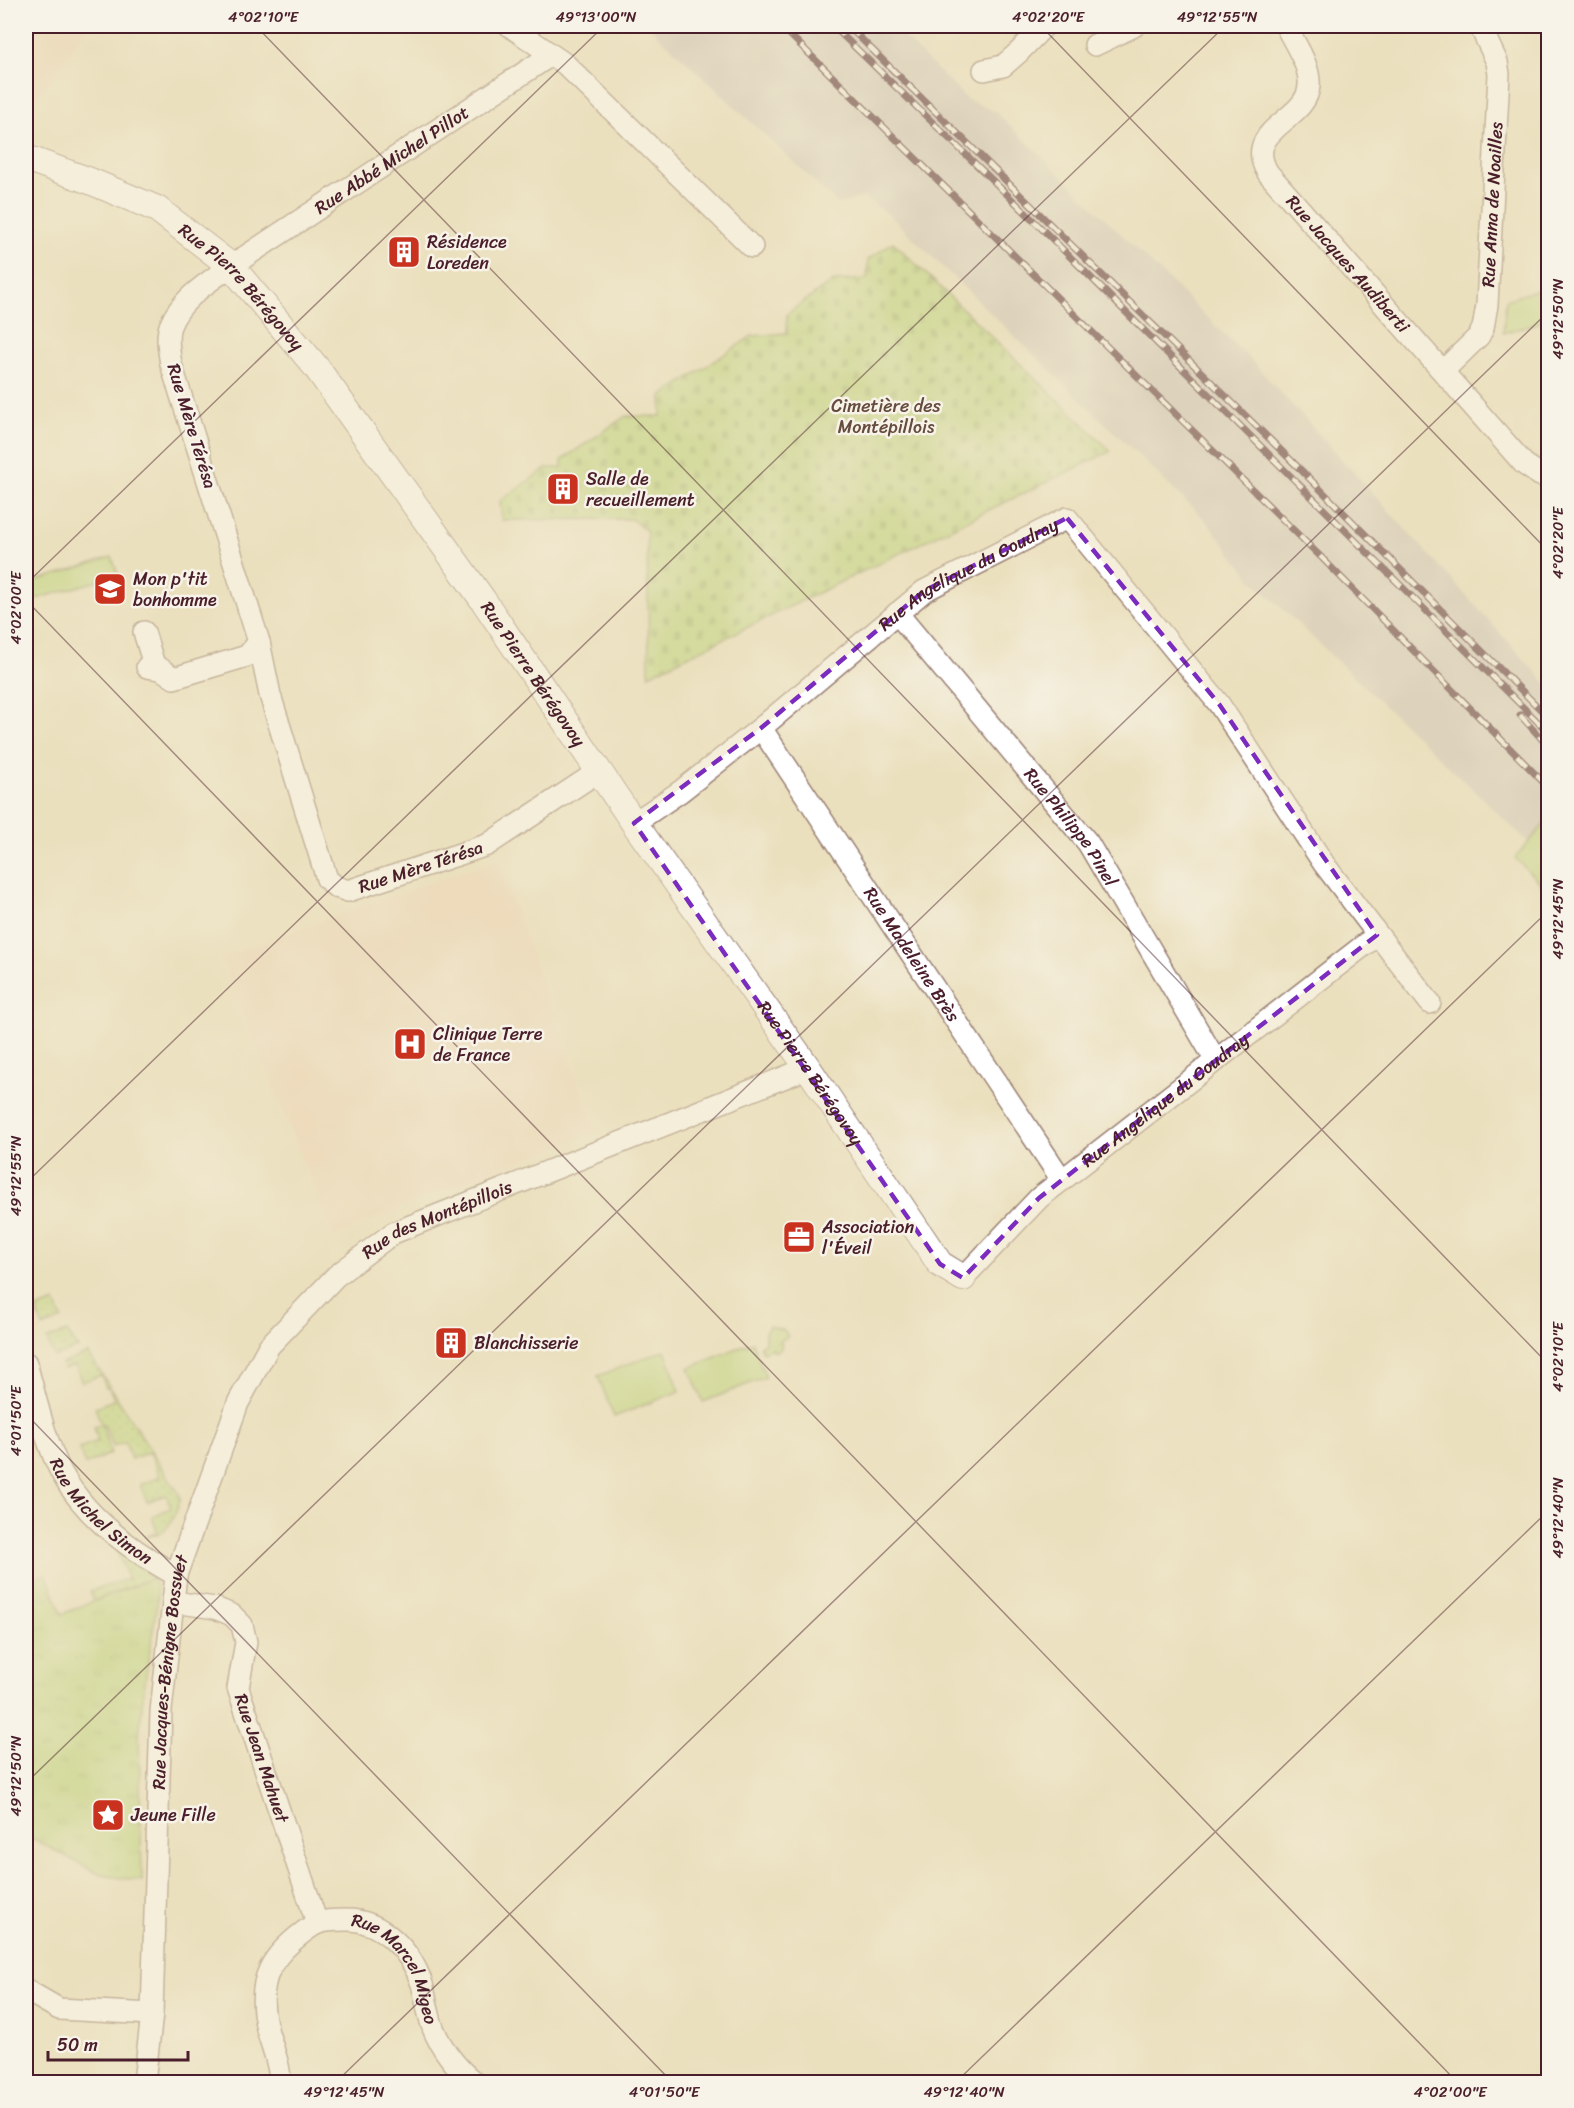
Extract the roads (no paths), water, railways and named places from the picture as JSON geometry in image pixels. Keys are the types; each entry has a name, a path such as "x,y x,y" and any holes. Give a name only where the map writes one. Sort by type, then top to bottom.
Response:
{"street":[{"path":"510,26 565,64 752,247"},
{"path":"1095,45 1134,26"},
{"name":"Rue Jacques Audiberti","path":"1286,26 1310,77 1309,89 1300,105 1264,141 1263,165 1524,464 1548,478"},
{"name":"Rue Anna de Noailles","path":"1443,371 1479,336 1483,328 1486,304 1499,74 1497,62 1480,26"},
{"path":"984,70 1003,66 1020,52 1041,27"},
{"name":"Rue Abbé Michel Pillot","path":"231,266 551,55"},
{"name":"Rue Pierre Bérégovoy","path":"26,158 156,209 231,266 316,367 483,600 634,823 808,1068 940,1264 963,1278"},
{"name":"Rue Mère Térésa","path":"231,266 203,286 183,306 170,326 168,345 175,375 259,642 270,696 327,879 336,887 348,891 487,845 599,771"},
{"name":"Rue Angélique du Coudray","path":"634,823 681,791 761,728 924,591 1067,518 1219,704 1324,864 1430,1003"},
{"name":"Rue Philippe Pinel","path":"897,612 1088,843 1216,1061"},
{"path":"144,632 151,668 161,669 174,678 248,656 259,642"},
{"name":"Rue Madeleine Brès","path":"761,728 1062,1180"},
{"name":"Rue Angélique du Coudray","path":"963,1278 1039,1198 1377,935"},
{"name":"Rue des Montépillois","path":"196,1516 238,1403 269,1346 336,1276 393,1233 808,1068"},
{"name":"Rue Michel Simon","path":"26,1363 48,1440 62,1472 79,1498 120,1538 152,1562 176,1575"},
{"name":"Rue Jacques-Bénigne Bossuet","path":"144,2082 152,2014 161,1711 176,1575 196,1516"},
{"name":"Rue Jean Mahuet","path":"174,1602 215,1608 232,1616 242,1625 246,1642 238,1688 317,1923"},
{"name":"Rue Marcel Migeo","path":"280,2082 277,2061 267,2028 263,2001 264,1984 280,1952 292,1940 317,1923 333,1920 352,1920 370,1925 398,1944 411,1959 422,1984 434,2031 462,2073 474,2082"},
{"path":"26,1990 59,2009 152,2014"}],"railway":[{"path":"781,26 1323,559 1548,787"},
{"path":"833,26 1019,206 1548,732"},
{"path":"848,26 1302,471 1548,717"},
{"path":"1520,715 1548,746"}],"place":[{"name":"Résidence Loreden","path":"404,252"},
{"name":"Salle de recueillement","path":"563,489"},
{"name":"Mon p'tit bonhomme","path":"110,589"},
{"name":"Clinique Terre de France","path":"410,1044"},
{"name":"Association l'Éveil","path":"799,1237"},
{"name":"Blanchisserie","path":"451,1343"},
{"name":"Jeune Fille","path":"108,1815"}],"park label":[{"name":"Cimetière des Montépillois","path":"886,416"}]}
